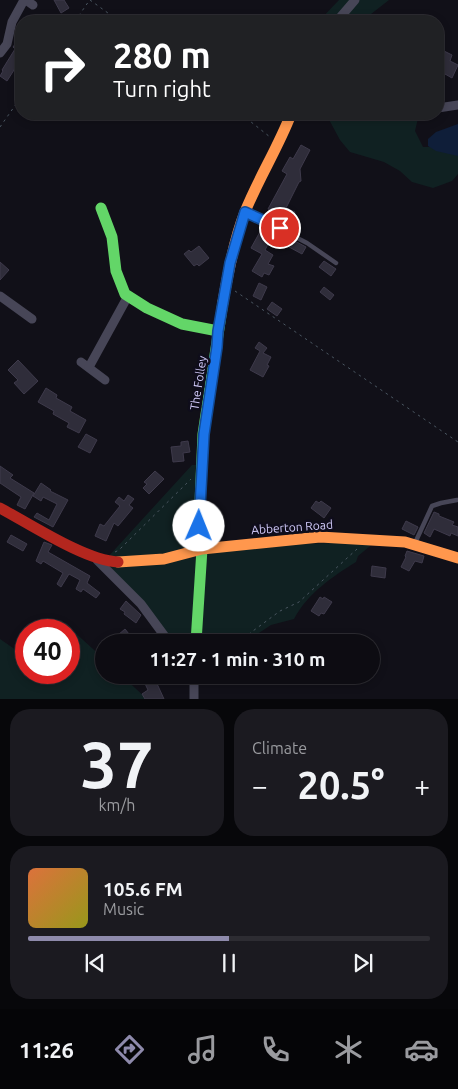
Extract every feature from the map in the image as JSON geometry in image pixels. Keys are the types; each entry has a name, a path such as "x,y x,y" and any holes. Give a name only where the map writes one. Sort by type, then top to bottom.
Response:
{"street":[{"path":"342,15 355,0"},
{"path":"16,15 28,2"},
{"path":"0,53 7,44 15,16"},
{"path":"444,107 458,105"},
{"name":"The Folley","path":"197,634 202,549 199,526 204,434 226,285 245,212 280,142 289,120"},
{"path":"101,208 112,237 116,271 125,294 147,308 182,324 218,331"},
{"path":"0,296 32,319"},
{"path":"105,380 85,364 128,296"},
{"path":"0,508 98,559 141,604 163,634"},
{"name":"Abberton Road","path":"98,559 109,562 136,562 164,559 202,549 320,537 394,540 458,558"},
{"path":"193,684 194,699"}],"lane":[{"path":"245,212 307,243 336,262"},
{"path":"414,545 432,506 441,502 457,500"}],"path":[{"path":"79,15 90,0 111,15"},
{"path":"0,127 15,106"},
{"path":"248,120 273,140 280,142"},
{"path":"226,285 458,442"},
{"path":"98,559 118,550 195,475"},
{"path":"249,634 280,611 299,602 358,549"}],"shaded area":[{"path":"339,0 389,0 370,15 325,15"},
{"path":"329,120 418,120 415,131 423,147 458,147 458,174 452,181 433,188 412,182 400,171 384,162 350,152 340,140"},
{"path":"192,465 196,465 196,537 194,544 179,551 167,553 107,558"},
{"path":"375,542 358,556 356,562 313,593 294,619 271,625 258,634 199,634 204,557 209,553 291,544"},
{"path":"196,556 194,634 165,634 110,566"},
{"path":"80,637 95,651 95,684 131,684 147,699 0,699 0,639 15,649 15,684 80,684"}],"water":[{"path":"458,124 458,156 436,151 428,146 428,139 436,132"}],"building":[{"path":"54,0 64,0 69,8 61,13"},
{"path":"15,49 15,68 7,81 0,76"},
{"path":"444,51 452,55 450,61 458,65 452,78 444,73"},
{"path":"301,145 310,150 300,169 301,181 286,208 295,212 289,224 283,221 281,225 267,218 270,210 268,209 287,174 282,171 290,157 293,159"},
{"path":"262,225 277,232 275,237 273,235 265,250 273,255 268,264 274,266 269,275 264,273 262,277 252,271 262,254 251,248"},
{"path":"293,240 306,247 302,254 289,247"},
{"path":"199,246 209,258 199,266 197,264 194,266 184,254 189,250 191,252"},
{"path":"324,261 336,269 331,276 319,267"},
{"path":"0,262 9,270 0,280"},
{"path":"259,283 267,287 261,300 253,296"},
{"path":"324,287 334,295 330,300 320,292"},
{"path":"272,302 282,309 277,316 267,309"},
{"path":"259,342 267,348 263,353 271,357 263,377 250,370 260,351 255,348"},
{"path":"18,360 38,381 24,394 14,383 18,380 8,370"},
{"path":"46,388 57,395 56,398 72,407 70,411 86,420 79,433 67,427 69,423 53,414 54,411 38,402"},
{"path":"86,434 97,440 90,453 78,447"},
{"path":"188,441 190,452 183,453 184,461 173,462 171,447 181,446 181,442"},
{"path":"0,466 13,475 10,478 34,493 25,509 17,505 21,497 0,483"},
{"path":"155,471 164,479 149,494 143,488 147,484 144,482"},
{"path":"41,483 50,491 68,500 53,527 34,517 37,513 49,520 57,504 43,497 41,501 33,496"},
{"path":"128,495 134,499 129,505 133,508 118,526 114,523 106,541 95,536 100,524 104,526 120,506 115,502 119,497 124,501"},
{"path":"316,501 319,503 321,501 331,508 324,518 311,508"},
{"path":"434,512 454,522 452,525 458,527 458,536 451,533 450,536 434,529 430,537 424,533"},
{"path":"406,521 418,527 414,535 402,529"},
{"path":"11,535 27,544 23,551 7,542"},
{"path":"44,542 52,545 48,552 90,576 87,583 100,593 96,598 83,589 81,592 76,589 80,580 69,574 61,587 57,584 63,573 43,561 41,564 36,561"},
{"path":"407,551 424,556 422,563 415,561 409,571 401,567"},
{"path":"372,566 386,568 385,578 371,576"},
{"path":"320,597 323,599 324,597 332,602 324,614 321,613 319,616 311,611"},
{"path":"126,601 141,615 136,623 120,609"},
{"path":"125,629 129,634 119,634"},
{"path":"145,684 157,684 164,699 145,699 142,694 148,690"}],"traffic: fast":[{"path":"101,208 112,237 116,271 125,294 147,308 182,324 218,331"},
{"path":"197,634 202,549 199,526 203,434 223,302"}],"traffic: slow":[{"path":"223,302 241,223 288,120"},
{"path":"118,562 164,559 202,549 320,537 405,542 458,558"}],"traffic: jam":[{"path":"0,508 75,549 105,560 118,562"}],"route":[{"path":"199,526 204,434 218,331 230,263 245,212 280,228"}]}
